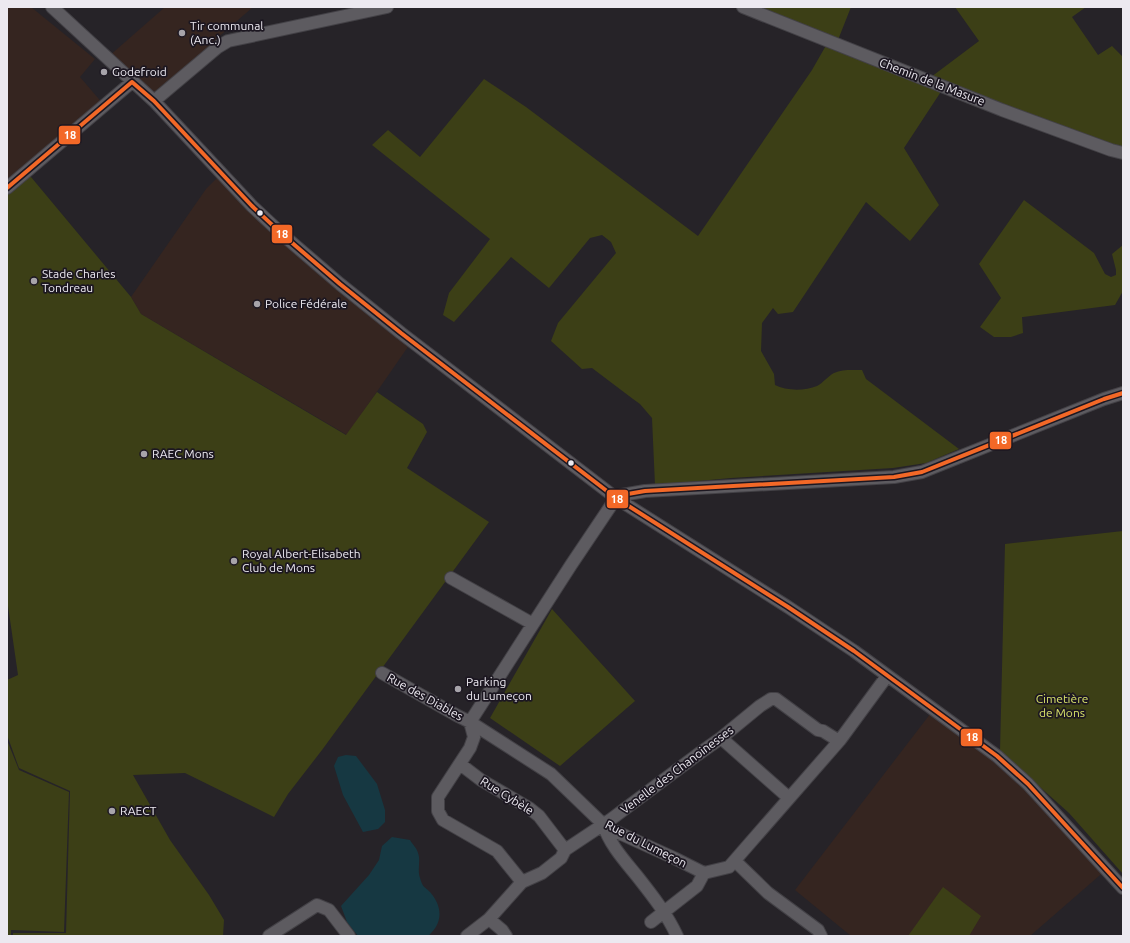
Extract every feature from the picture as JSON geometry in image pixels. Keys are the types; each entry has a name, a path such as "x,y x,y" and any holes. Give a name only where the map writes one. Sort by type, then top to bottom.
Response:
{"street":[{"path":"52,7 154,101 252,206 283,235 401,333 616,498 854,650 887,676 997,756 1028,784 1123,888"},
{"name":"Chemin de la Masure","path":"743,7 1002,110 1123,153"},
{"path":"154,101 218,47 228,41 381,8"},
{"path":"7,188 132,82"},
{"path":"470,722 616,498 622,495 637,492 894,477 922,472 1104,399 1123,393"},
{"path":"451,578 533,624"},
{"name":"Rue des Diables","path":"382,673 470,722 474,737 470,748 438,797 438,811 444,820 497,852 522,882"},
{"path":"651,922 663,911 697,886 704,873 729,867 735,861 839,741 887,676"},
{"name":"Venelle des Chanoinesses","path":"467,936 489,919 522,882 542,874 562,858 565,850 604,824 721,738 760,706 772,699 776,699 818,730 823,731 839,741"},
{"name":"Rue du Lumeçon","path":"470,722 552,774 606,827 704,873"},
{"path":"721,738 789,798"},
{"name":"Rue Cybèle","path":"460,764 481,780 529,808 539,816 565,850"},
{"path":"604,824 606,832 615,849 663,911 677,936"},
{"path":"735,861 768,893 818,930 821,936"},
{"path":"270,936 317,905 329,910 349,936"},
{"path":"489,919 502,930 506,936"}],"shaded area":[{"path":"7,7 31,7 95,59 80,77 104,105 7,187"},
{"path":"165,7 253,7 215,40 218,47 154,101 108,57"},
{"path":"222,173 252,206 412,341 347,435 141,314 131,297 206,189"},
{"path":"934,709 997,756 1107,869 1030,936 851,936 795,890"}],"green space":[{"path":"743,7 851,7 836,45 927,80 979,41 955,7 1086,7 1072,17 1098,55 1112,46 1123,57 1123,153 944,87 904,148 939,205 910,241 866,202 793,312 778,314 773,308 762,323 761,351 774,374 775,385 796,390 807,389 817,386 832,374 837,372 862,370 866,379 959,449 926,463 893,468 731,478 655,485 652,418 640,404 592,368 582,369 551,341 558,323 616,253 611,242 602,235 590,238 549,288 511,257 454,322 443,315 449,293 490,239 372,145 388,130 420,157 484,79 526,107 698,236 812,70 828,42"},
{"name":"Royal Albert-Elisabeth Club de Mons","path":"26,171 131,297 141,314 346,435 377,392 423,424 427,432 407,468 489,522 288,794 274,817 185,773 133,775 170,840 209,895 224,920 223,936 13,936 13,933 66,933 70,791 19,768 7,735 7,680 18,675 7,599 7,188"},
{"path":"1024,200 1094,253 1105,274 1111,277 1116,275 1112,254 1123,245 1123,291 1115,305 1022,317 1023,333 1011,337 994,337 980,327 1001,298 979,264"},
{"name":"Cimetière de Mons","path":"1123,531 1123,874 1069,813 1000,751 1005,544"},
{"path":"552,609 635,701 560,766 490,718"},
{"path":"7,740 19,770 69,792 64,932 11,930 11,936 7,936"},
{"path":"943,887 981,916 969,936 908,936"}],"water":[{"path":"346,755 356,756 377,784 385,810 385,822 378,829 363,832 343,795 334,766 338,757"},
{"path":"392,837 410,840 416,848 419,856 419,875 421,881 437,903 440,915 439,920 433,931 428,936 358,936 347,922 341,906 369,875 379,860 382,846"}],"transit line":[{"name":"18","path":"132,82 154,101 252,206 340,284 401,333 616,498 788,607 854,651 997,756 1028,784 1123,888"},
{"name":"18","path":"7,188 132,82"},
{"name":"18","path":"616,498 622,495 645,491 894,477 922,472 1104,399 1123,393"}],"place":[{"name":"Tir communal (Anc.)","path":"182,33"},
{"name":"Godefroid","path":"104,72"},
{"name":"Stade Charles Tondreau","path":"34,281"},
{"name":"Police Fédérale","path":"257,304"},
{"name":"RAEC Mons","path":"144,454"},
{"name":"Royal Albert-Elisabeth Club de Mons","path":"234,561"},
{"name":"Parking du Lumeçon","path":"458,689"},
{"name":"RAECT","path":"112,811"}]}
